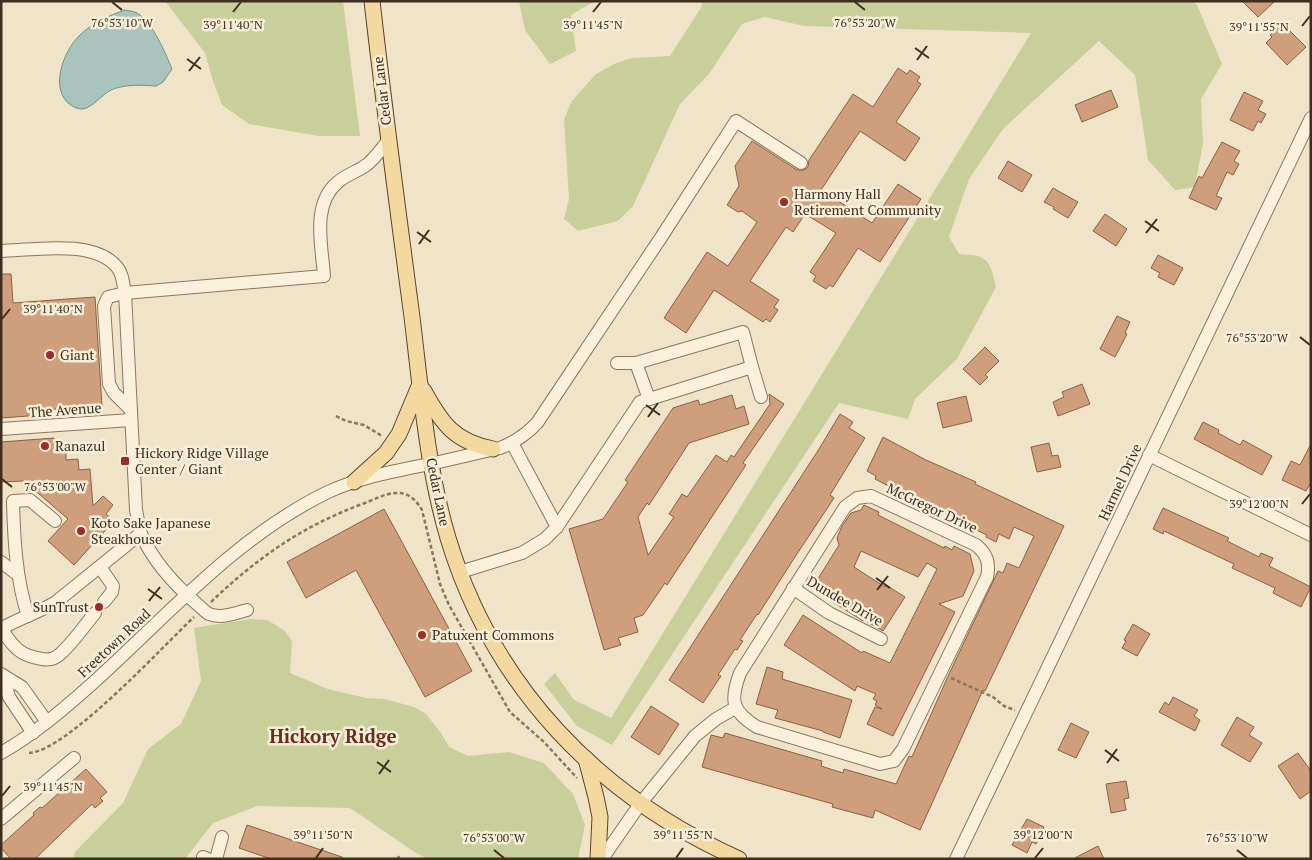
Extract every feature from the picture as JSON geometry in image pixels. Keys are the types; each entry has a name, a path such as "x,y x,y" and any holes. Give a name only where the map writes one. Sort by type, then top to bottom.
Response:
{"main road":[{"name":"Cedar Lane","path":"372,1 388,141 431,464 448,537 471,601 508,668 567,742 615,785 640,804 684,832 739,859"},
{"path":"420,383 438,417 448,428 465,441 477,446 493,449"},
{"path":"354,482 386,453 399,434 420,383"},
{"path":"586,759 600,817 598,859"}],"street":[{"name":"Harmel Drive","path":"956,859 1311,118"},
{"name":"Freetown Road","path":"1,753 47,722 109,668 234,553 269,527 329,492 354,482 380,473 431,464 493,449 512,443 526,435 537,423 736,121 800,163"},
{"path":"131,414 109,384 104,306 108,297 125,293 324,276 320,220 322,206 327,196 340,180 366,165 388,141"},
{"path":"1,251 68,248 100,255 118,268 125,293 136,510 140,534 152,555 187,595 209,614 219,616 247,610"},
{"path":"617,363 636,363 743,332 761,397"},
{"path":"636,363 650,399"},
{"path":"460,572 522,553 545,539 557,527 640,402 752,367"},
{"name":"The Avenue","path":"1,430 131,414"},
{"path":"512,443 557,527"},
{"path":"1149,456 1311,534"},
{"name":"McGregor Drive","path":"864,497 878,499 976,545 986,555 989,569 987,576 940,673 899,756 894,761 886,764 880,764 770,732 749,722 735,708 735,691 740,672 845,506 851,501 864,497"},
{"path":"28,616 21,596 17,574 13,501 30,500 55,521"},
{"path":"95,613 59,655 46,660 28,657 20,652 1,629 42,611 56,602 140,534"},
{"path":"1,562 17,574"},
{"path":"100,567 113,586 112,592 104,602"},
{"name":"Dundee Drive","path":"793,588 829,613 881,639"},
{"path":"2,675 22,688 47,722"},
{"path":"2,675 9,697 32,733"},
{"path":"602,859 640,804 695,736 716,719 735,708"},
{"path":"1,819 74,758"},
{"path":"216,859 222,836"}],"path":[{"path":"336,416 364,425 385,439"},
{"path":"206,606 240,574 305,529 340,512 392,493 406,494 415,500 422,510 440,584 449,605 510,712 544,742 583,784"},
{"path":"29,753 36,753 54,744 76,729 199,613"},
{"path":"940,673 993,697 1004,706 1027,711"}],"green space":[{"path":"165,1 343,1 360,136 318,136 249,124 222,105 205,53"},
{"path":"519,1 595,1 571,15 576,51 550,64 525,30"},
{"path":"701,1 1193,1 1197,5 1222,64 1201,99 1203,143 1195,187 1175,190 1148,160 1135,75 1099,41 1003,129 969,179 949,237 959,254 981,257 986,260 992,270 996,287 957,359 915,399 908,419 839,403 612,745 577,726 544,684 555,673 574,700 611,718 1031,33 804,26 765,17 742,24 709,74 680,104 633,206 618,221 578,231 564,219 569,199 564,120 571,102 596,74 614,64 632,58 670,56 702,6"},
{"path":"251,619 267,620 284,630 292,641 290,673 328,689 366,698 384,699 414,707 426,714 449,747 468,756 509,752 544,763 573,794 585,825 578,859 428,859 416,853 350,808 257,806 213,823 185,859 73,859 75,852 123,803 148,749 181,724 201,681 194,628"}],"water":[{"path":"125,10 137,13 148,24 158,38 172,69 163,82 156,86 133,85 116,88 107,92 86,108 74,107 63,96 60,87 61,69 68,50 73,42 89,27 106,17"}],"building":[{"path":"1242,1 1275,1 1258,17"},
{"path":"1282,23 1306,47 1287,65 1266,43 1272,37 1270,35"},
{"name":"Harmony Hall Retirement Community","path":"898,68 907,74 910,70 920,77 917,81 921,84 896,122 920,138 905,161 860,131 821,190 872,223 898,184 921,199 880,262 858,248 833,287 829,285 826,289 813,281 816,276 810,272 836,233 805,214 793,232 786,227 750,281 779,300 774,307 778,310 770,322 766,319 763,322 714,290 686,333 664,318 707,252 728,266 757,222 742,211 738,212 727,205 739,186 735,166 752,141 797,170 804,170 808,167 809,160 853,94 873,107"},
{"path":"1111,90 1118,107 1082,122 1075,105"},
{"path":"1244,92 1263,101 1258,110 1266,114 1261,123 1258,121 1253,131 1230,120"},
{"path":"1222,142 1240,151 1234,161 1239,164 1233,175 1227,172 1216,196 1222,198 1216,210 1189,198 1199,176 1202,178"},
{"path":"1008,161 1032,175 1022,192 998,178"},
{"path":"1053,188 1078,202 1068,218 1044,202"},
{"path":"1105,214 1127,229 1116,246 1093,231"},
{"path":"1158,255 1183,268 1174,285 1158,277 1160,273 1151,268"},
{"name":"Giant","path":"1,274 11,274 13,303 95,297 102,406 41,410 41,415 1,418"},
{"path":"1117,316 1130,322 1125,333 1127,334 1115,357 1100,349"},
{"path":"985,347 999,361 985,375 988,377 980,385 963,369"},
{"path":"1082,384 1090,404 1058,416 1053,402 1064,397 1062,392"},
{"path":"769,394 784,404 743,463 746,465 667,585 665,583 643,615 634,618 638,632 618,638 621,645 604,650 569,529 603,519 628,482 625,480 673,408 698,400 700,405 732,395 736,409 744,406 749,424 689,443 649,505 647,503 638,517 648,555 674,517 669,514 682,494 687,497 716,455 727,462 731,455 734,457 770,404"},
{"path":"966,396 972,421 943,428 937,403"},
{"path":"840,414 853,422 849,428 865,438 830,495 834,498 740,640 743,641 737,650 735,649 718,675 721,676 703,703 669,680"},
{"path":"1203,422 1219,430 1218,433 1240,445 1243,440 1272,456 1262,475 1194,439"},
{"path":"883,437 926,460 976,482 975,484 1064,526 985,691 983,690 920,830 875,810 873,818 832,807 833,804 702,767 711,735 723,738 725,733 822,761 821,766 843,773 844,769 896,784 909,756 912,757 998,571 1003,573 1007,563 1019,568 1034,536 1014,527 1009,539 999,534 996,542 986,537 987,535 970,527 971,525 923,504 875,479 876,476 867,471"},
{"path":"54,438 55,449 66,448 66,460 78,459 79,470 90,469 93,506 103,496 113,505 106,514 114,521 74,565 48,541 68,519 24,481 1,482 1,442"},
{"path":"1049,443 1052,456 1058,455 1061,467 1037,472 1031,447"},
{"path":"1311,444 1311,482 1306,491 1282,480 1291,461 1300,465"},
{"path":"864,505 879,512 878,515 944,548 945,546 952,550 954,546 970,554 974,571 963,596 939,604 955,612 893,736 867,724 875,707 882,709 875,705 877,701 873,699 876,694 857,686 855,691 784,645 803,615 862,653 863,651 890,663 937,569 927,563 918,577 861,551 854,567 885,587 886,585 905,597 883,631 863,621 822,595 824,591 814,585 839,545 837,538 842,526 851,513 861,510"},
{"path":"1163,508 1229,538 1227,541 1259,557 1261,553 1273,558 1269,566 1311,587 1301,607 1273,593 1275,588 1232,568 1234,564 1164,531 1163,534 1153,529"},
{"name":"Patuxent Commons","path":"384,509 472,671 425,697 356,570 306,598 287,562"},
{"path":"1133,624 1150,634 1137,656 1122,648 1126,641 1124,640"},
{"path":"767,667 783,672 782,679 852,700 840,738 823,731 775,718 778,710 756,704"},
{"path":"1173,697 1198,710 1194,716 1200,720 1195,731 1159,712 1165,702 1169,705"},
{"path":"651,706 679,724 659,755 631,737"},
{"path":"1237,717 1254,727 1249,735 1262,743 1250,762 1221,745"},
{"path":"1071,723 1089,732 1076,758 1058,750"},
{"path":"1298,753 1311,771 1311,791 1300,799 1278,766"},
{"path":"86,769 107,792 100,798 103,801 95,808 92,804 35,859 11,859 1,848 1,845 34,815 33,813 40,807 42,808"},
{"path":"1126,781 1129,798 1124,799 1126,810 1111,813 1106,784"},
{"path":"1027,819 1044,827 1036,844 1032,842 1027,853 1012,845"},
{"path":"247,825 342,857 342,859 271,859 239,848"},
{"path":"1098,846 1104,859 1073,859"}],"place":[{"name":"Harmony Hall Retirement Community","path":"784,202"},
{"name":"Giant","path":"50,355"},
{"name":"Ranazul","path":"45,446"},
{"name":"Hickory Ridge Village Center / Giant","path":"125,461"},
{"name":"Koto Sake Japanese Steakhouse","path":"81,531"},
{"name":"SunTrust","path":"99,607"},
{"name":"Patuxent Commons","path":"422,635"}],"district":[{"name":"Hickory Ridge","path":"333,736"}]}
